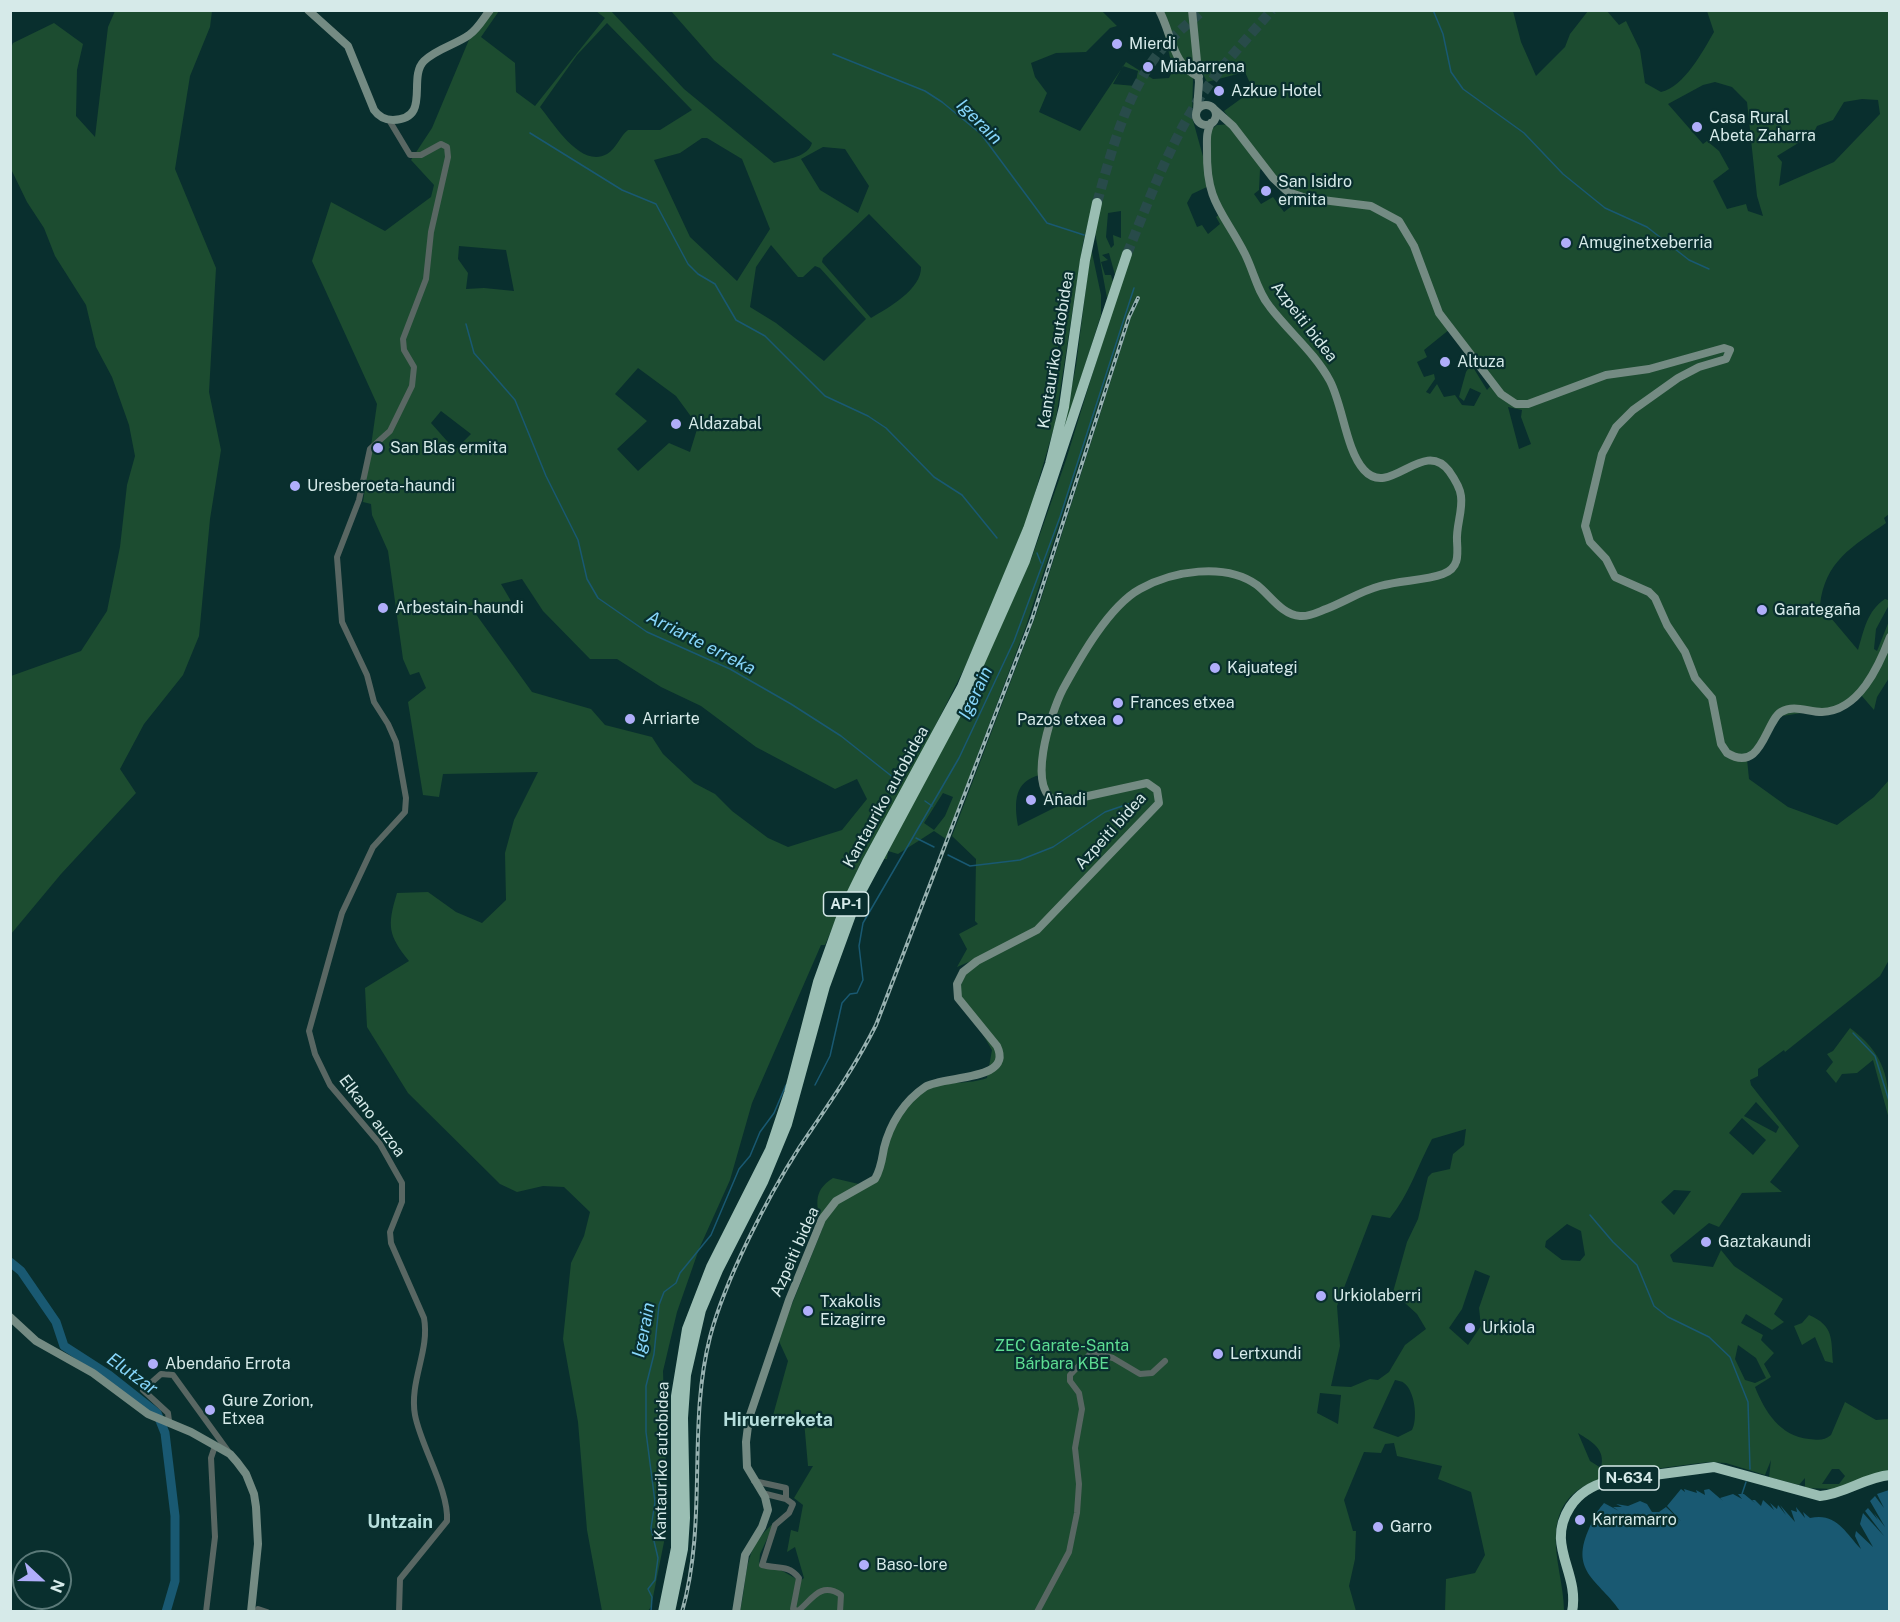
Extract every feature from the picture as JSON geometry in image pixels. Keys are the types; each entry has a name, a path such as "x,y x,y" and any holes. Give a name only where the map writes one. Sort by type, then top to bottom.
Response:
{"highway":[{"name":"Kantauriko autobidea","path":"663,1611 676,1548 676,1396 687,1329 702,1286 773,1140 795,1074 818,982 845,907 967,676 1029,529 1050,464 1064,407 1086,250 1097,203"},
{"name":"Kantauriko autobidea","path":"670,1611 684,1549 683,1418 686,1375 701,1310 717,1270 763,1182 787,1124 825,986 856,901 958,712 1017,579 1048,498 1127,254"},
{"name":"N-634","path":"1572,1611 1573,1595 1561,1549 1560,1528 1575,1500 1595,1485 1608,1480 1713,1467 1821,1496 1890,1475"}],"main road":[{"path":"308,10 348,46 374,110 381,117 389,120 403,119 414,110 417,100 418,70 423,62 471,34 490,10"},
{"path":"1158,10 1169,31 1181,64 1199,80"},
{"name":"Azpeiti bidea","path":"768,1508 747,1467 745,1455 749,1418 789,1300 822,1219 836,1202 874,1179 895,1119 912,1098 937,1081 988,1073 1000,1058 997,1046 958,998 959,978 977,961 1022,940 1039,928 1158,804 1157,790 1147,783 1062,802 1050,798 1042,786 1043,757 1060,697 1113,612 1130,595 1150,584 1183,574 1211,572 1246,579 1286,611 1305,616 1376,587 1439,575 1450,570 1457,562 1457,530 1461,499 1453,477 1442,465 1431,461 1413,464 1385,479 1374,477 1363,470 1328,377 1268,305 1245,254 1214,203 1197,114 1199,80 1192,10"},
{"path":"1181,64 1189,69 1198,66"},
{"name":"Azpeiti bidea","path":"1199,80 1203,98 1233,126 1277,182 1290,193 1306,198 1371,206 1399,221 1412,240 1433,302 1442,318 1501,394 1516,404 1528,404 1610,374 1646,370 1724,348 1730,350 1730,354 1725,359 1699,367 1675,380 1634,410 1616,427 1600,459 1586,526 1590,542 1607,561 1615,577 1648,592 1655,598 1667,625 1685,652 1695,678 1711,697 1721,744 1727,753 1739,758 1752,753 1765,740 1774,718 1784,711 1800,708 1826,711 1851,698 1870,682 1890,637"},
{"path":"1211,123 1216,116 1213,108 1202,105 1197,114 1202,124 1211,123 1222,121 1233,126"},
{"name":"Azpeiti bidea","path":"1206,158 1206,136 1211,123"},
{"path":"10,1317 36,1341 93,1373 156,1419 167,1421 230,1454 246,1474 254,1494 258,1544 254,1610"},
{"path":"736,1611 744,1555 762,1527 768,1508"}],"street":[{"name":"Elkano auzoa","path":"389,120 410,154 421,155 441,144 447,147 448,152 431,232 426,279 403,339 404,350 414,366 413,383 390,431 370,449 359,500 337,557 342,622 367,675 374,702 392,730 396,742 406,798 405,812 373,847 342,913 309,1031 315,1054 330,1084 381,1144 402,1183 402,1202 390,1232 391,1243 424,1318 426,1331 416,1377 415,1415 446,1504 447,1521 400,1579 399,1611"},
{"path":"1037,1611 1069,1552 1077,1513 1079,1484 1075,1448 1082,1409 1079,1393 1070,1381 1070,1375 1092,1352 1113,1358 1140,1374 1152,1372 1165,1361"},
{"path":"167,1421 168,1413 143,1390 160,1374 173,1375 230,1454"},
{"path":"206,1611 215,1537 211,1458 215,1446"},
{"path":"754,1481 786,1488 786,1499"},
{"path":"762,1493 786,1499 794,1504 789,1513 776,1525 762,1565 781,1566 792,1570 799,1578 793,1609 798,1611 812,1596 821,1590 828,1590 840,1595 840,1611"},
{"path":"768,1508 778,1498"},
{"path":"254,1610 267,1611"}],"green space":[{"path":"115,11 212,11 210,27 190,76 175,169 216,268 209,392 221,450 210,519 199,636 183,675 144,724 120,769 136,793 61,874 11,934 11,676 81,651 107,611 120,547 127,485 135,456 129,425 112,377 96,347 86,305 55,256 44,228 27,202 11,169 11,48 13,43 54,23 83,44 77,70 76,116 95,137 108,27"},
{"name":"ZEC Garate-Santa Bárbara KBE","path":"485,11 499,11 481,37 515,63 516,92 535,106 605,18 596,11 611,11 684,89 774,163 802,154 810,148 812,143 714,60 671,11 1102,11 1117,26 1110,28 1086,52 1056,53 1031,63 1035,77 1047,93 1039,112 1080,131 1121,69 1113,84 1135,86 1138,71 1123,66 1126,62 1153,79 1169,78 1173,70 1159,11 1513,11 1521,42 1536,76 1565,47 1570,34 1588,11 1607,11 1619,25 1626,21 1640,50 1645,83 1661,92 1669,89 1685,76 1714,32 1707,11 1889,11 1889,514 1884,518 1886,523 1851,548 1834,566 1823,590 1820,605 1858,650 1870,615 1885,599 1888,600 1889,605 1876,629 1874,649 1877,651 1889,621 1889,678 1877,697 1874,710 1861,695 1842,707 1782,716 1760,750 1747,759 1749,779 1788,807 1837,825 1874,797 1889,780 1889,960 1880,976 1785,1052 1784,1050 1758,1069 1758,1076 1750,1080 1751,1085 1799,1146 1770,1182 1782,1192 1742,1193 1719,1227 1709,1223 1670,1255 1673,1262 1713,1267 1721,1250 1734,1266 1783,1299 1774,1314 1784,1322 1772,1330 1746,1314 1741,1323 1763,1335 1761,1340 1774,1353 1764,1364 1771,1377 1755,1387 1769,1414 1790,1433 1818,1440 1831,1435 1845,1402 1876,1420 1889,1419 1889,1471 1835,1489 1805,1488 1805,1478 1799,1485 1769,1477 1771,1460 1765,1475 1726,1463 1709,1462 1618,1475 1589,1484 1576,1491 1566,1502 1559,1515 1556,1552 1564,1611 1445,1611 1446,1579 1475,1573 1485,1555 1471,1492 1438,1479 1442,1466 1397,1456 1394,1443 1385,1444 1381,1453 1364,1452 1344,1500 1353,1531 1356,1531 1355,1559 1349,1586 1356,1611 740,1611 751,1553 764,1532 775,1522 760,1554 759,1565 779,1569 800,1581 804,1578 795,1547 787,1552 791,1530 798,1532 803,1505 794,1498 813,1466 808,1466 804,1421 772,1419 788,1361 778,1339 823,1227 818,1206 819,1194 826,1183 833,1178 863,1185 871,1184 886,1144 899,1118 917,1097 928,1089 950,1083 987,1078 992,1050 958,992 971,961 957,967 967,949 959,934 978,924 975,921 976,859 952,836 1036,615 1131,317 1139,300 1136,297 1126,319 1025,629 946,839 934,831 898,854 888,851 887,859 882,859 962,713 1032,557 1066,460 1105,333 1115,275 1109,253 1102,255 1108,260 1101,262 1105,275 1111,275 1113,282 1107,298 1091,211 1083,243 1055,424 1028,517 965,667 910,776 860,864 825,945 821,945 752,1103 730,1180 699,1249 677,1312 663,1371 667,1499 664,1542 651,1607 648,1611 602,1611 587,1530 578,1422 563,1339 571,1263 584,1236 590,1212 564,1187 543,1186 517,1192 500,1184 408,1093 367,1027 365,988 409,961 397,944 391,930 397,893 428,892 456,912 482,923 506,900 505,853 514,820 538,772 443,774 439,797 423,795 408,702 426,688 419,672 410,675 403,659 388,551 372,515 371,504 363,502 377,404 312,261 331,202 385,231 431,197 434,185 411,160 432,128 476,23","holes":["607,23 692,110 660,130 628,130 610,152 597,157 578,150 540,107 577,55","1245,72 1253,90 1224,111 1234,124 1217,125 1211,130 1204,160 1192,117 1193,79 1203,74 1207,82","1715,82 1732,87 1747,102 1757,196 1763,216 1748,211 1746,204 1727,209 1713,181 1729,169 1719,151 1707,141 1703,144 1668,104 1703,85","1862,99 1878,100 1880,114 1834,162 1779,186 1782,162 1777,156 1813,134 1817,126 1833,120 1844,102","702,138 707,138 742,159 770,229 737,281 690,237 654,160 680,153","823,147 845,149 869,186 858,213 820,190 801,159","1264,167 1302,198 1284,212 1273,197 1261,204 1254,194 1259,190 1260,170","1209,186 1220,214 1216,217 1220,224 1208,234 1202,225 1197,227 1187,203 1192,194","1121,211 1121,238 1113,235 1114,245 1111,248 1106,237 1108,213","869,214 921,267 916,283 895,303 871,318 822,262 823,258","771,245 798,277 803,277 815,266 820,268 866,319 824,361 776,323 750,307 756,267","459,246 506,250 514,291 466,289 468,273 458,259","1070,281 1058,372 1058,319","1450,329 1493,383 1487,390 1471,364 1466,372 1459,397 1464,401 1470,388 1481,393 1474,406 1462,405 1455,395 1444,397 1437,384 1430,394 1426,392 1435,379 1434,374 1424,377 1417,362 1427,357 1424,350","638,368 676,396 698,426 690,452 669,443 638,471 617,449 647,421 615,394","1508,407 1522,410 1521,417 1531,444 1519,449","441,411 471,434 455,450 431,423","522,579 543,611 590,659 617,659 661,687 701,706 756,747 835,789 857,779 867,799 842,830 788,847 768,838 732,811 715,794 694,783 663,754 652,737 605,725 591,709 532,692 470,606 511,601 501,584","1040,775 1057,802 1064,803 1018,826 1016,809 1018,794 1025,782","943,793 953,797 945,816 934,830 924,823","1756,1102 1779,1127 1776,1133 1744,1116","1742,1118 1766,1140 1753,1155 1729,1133","1466,1129 1464,1145 1453,1154 1450,1169 1432,1173 1428,1177 1418,1219 1407,1242 1393,1292 1417,1314 1426,1329 1405,1345 1389,1372 1378,1380 1370,1379 1351,1387 1331,1386 1340,1346 1337,1306 1372,1215 1390,1218 1403,1200 1432,1139","1674,1190 1691,1191 1674,1215 1661,1202","1567,1224 1581,1231 1585,1255 1580,1261 1562,1260 1545,1247 1546,1241","1475,1270 1490,1276 1479,1308 1481,1326 1468,1345 1449,1328 1462,1309","1738,1345 1756,1358 1766,1378 1755,1383 1745,1380 1735,1359","1395,1380 1403,1382 1411,1392 1414,1405 1412,1430 1398,1437 1373,1428","1320,1393 1341,1395 1338,1424 1317,1413","1578,1433 1597,1447 1601,1456 1601,1468 1590,1461","1832,1469 1839,1469 1845,1476 1839,1484 1822,1484"]},
{"path":"1091,248 1101,295 1101,315 1058,451 1076,366"},
{"path":"1850,1028 1871,1047 1883,1068 1888,1091 1889,1119 1873,1060 1857,1073 1842,1074 1836,1083 1826,1071 1833,1062 1827,1054 1833,1051"},
{"path":"1809,1315 1823,1324 1830,1334 1833,1363 1825,1361 1815,1337 1802,1345 1794,1326 1802,1323"}],"water":[{"path":"1681,1489 1685,1492 1684,1489 1697,1493 1696,1490 1705,1495 1704,1490 1709,1489 1723,1501 1720,1498 1733,1494 1742,1499 1738,1494 1744,1494 1761,1506 1763,1500 1774,1510 1770,1503 1777,1509 1778,1505 1786,1515 1780,1505 1795,1522 1791,1510 1797,1512 1796,1507 1805,1518 1803,1512 1810,1518 1827,1518 1833,1521 1845,1530 1861,1549 1855,1536 1856,1531 1873,1547 1860,1524 1863,1513 1884,1536 1865,1511 1868,1508 1885,1527 1870,1501 1875,1496 1884,1508 1877,1494 1889,1490 1889,1611 1620,1611 1585,1567 1583,1545 1594,1517 1604,1503 1619,1511 1613,1507 1622,1507 1616,1504 1628,1506 1640,1501 1647,1504 1652,1512 1659,1512 1666,1507 1681,1521 1667,1506"}],"waterway":[{"path":"1433,10 1443,34 1451,72 1463,89 1524,133 1563,174 1605,208 1647,227 1689,260 1709,269"},
{"name":"Igerain","path":"833,54 925,91 942,102 981,134 1047,223 1084,235"},
{"path":"530,133 622,190 656,204 688,264 698,274 715,284 736,320 765,336 825,396 868,416 886,428 934,477 962,495 997,538"},
{"name":"Igerain","path":"815,1085 830,1056 842,1003 850,994 857,993 863,980 859,946 863,923 959,758 1014,641 1060,517 1134,288"},
{"name":"Arriarte erreka","path":"466,324 474,353 515,400 546,476 578,540 587,579 598,598 647,632 730,669 791,704 841,736 899,782"},
{"path":"1037,553 1041,563"},
{"name":"Igerain","path":"925,801 932,806"},
{"path":"948,855 970,866 1020,860 1053,847 1105,812 1131,803"},
{"path":"916,838 934,847"},
{"path":"1853,1033 1875,1056 1890,1104"},
{"name":"Igerain","path":"651,1612 652,1597 648,1589 655,1580 658,1558 651,1528 655,1502 646,1432 646,1386 654,1354 659,1305 664,1292 676,1283 680,1273 711,1235 739,1169 750,1156 760,1132 774,1113 786,1085"},
{"path":"1590,1215 1637,1265 1654,1306 1668,1317 1709,1337 1730,1357 1748,1402 1750,1469"},
{"name":"Elutzar","path":"10,1262 21,1271 56,1322 64,1346 109,1375 157,1413 165,1433 175,1516 175,1581 166,1612"},
{"path":"1742,1494 1746,1482"}],"tunnel":[{"path":"1097,203 1120,126 1136,89 1162,49 1203,10"},
{"path":"1127,254 1166,161 1194,107 1221,69 1272,10"}],"railway":[{"path":"682,1612 690,1577 694,1543 703,1371 717,1315 736,1265 774,1191 799,1148 849,1073 876,1025 1032,619 1129,317 1138,298"}],"place":[{"name":"Mierdi","path":"1117,44"},
{"name":"Miabarrena","path":"1148,67"},
{"name":"Azkue Hotel","path":"1219,91"},
{"name":"Casa Rural Abeta Zaharra","path":"1697,127"},
{"name":"San Isidro ermita","path":"1266,191"},
{"name":"Amuginetxeberria","path":"1566,243"},
{"name":"Altuza","path":"1445,362"},
{"name":"Aldazabal","path":"676,424"},
{"name":"San Blas ermita","path":"378,448"},
{"name":"Uresberoeta-haundi","path":"295,486"},
{"name":"Arbestain-haundi","path":"383,608"},
{"name":"Garategaña","path":"1762,610"},
{"name":"Kajuategi","path":"1215,668"},
{"name":"Frances etxea","path":"1118,703"},
{"name":"Arriarte","path":"630,719"},
{"name":"Pazos etxea","path":"1118,720"},
{"name":"Añadi","path":"1031,800"},
{"name":"Gaztakaundi","path":"1706,1242"},
{"name":"Urkiolaberri","path":"1321,1296"},
{"name":"Txakolis Eizagirre","path":"808,1311"},
{"name":"Urkiola","path":"1470,1328"},
{"name":"Lertxundi","path":"1218,1354"},
{"name":"Abendaño Errota","path":"153,1364"},
{"name":"Gure Zorion, Etxea","path":"210,1410"},
{"name":"Karramarro","path":"1580,1520"},
{"name":"Garro","path":"1378,1527"},
{"name":"Baso-lore","path":"864,1565"}],"district":[{"name":"Hiruerreketa","path":"778,1420"},
{"name":"Untzain","path":"400,1522"}]}
